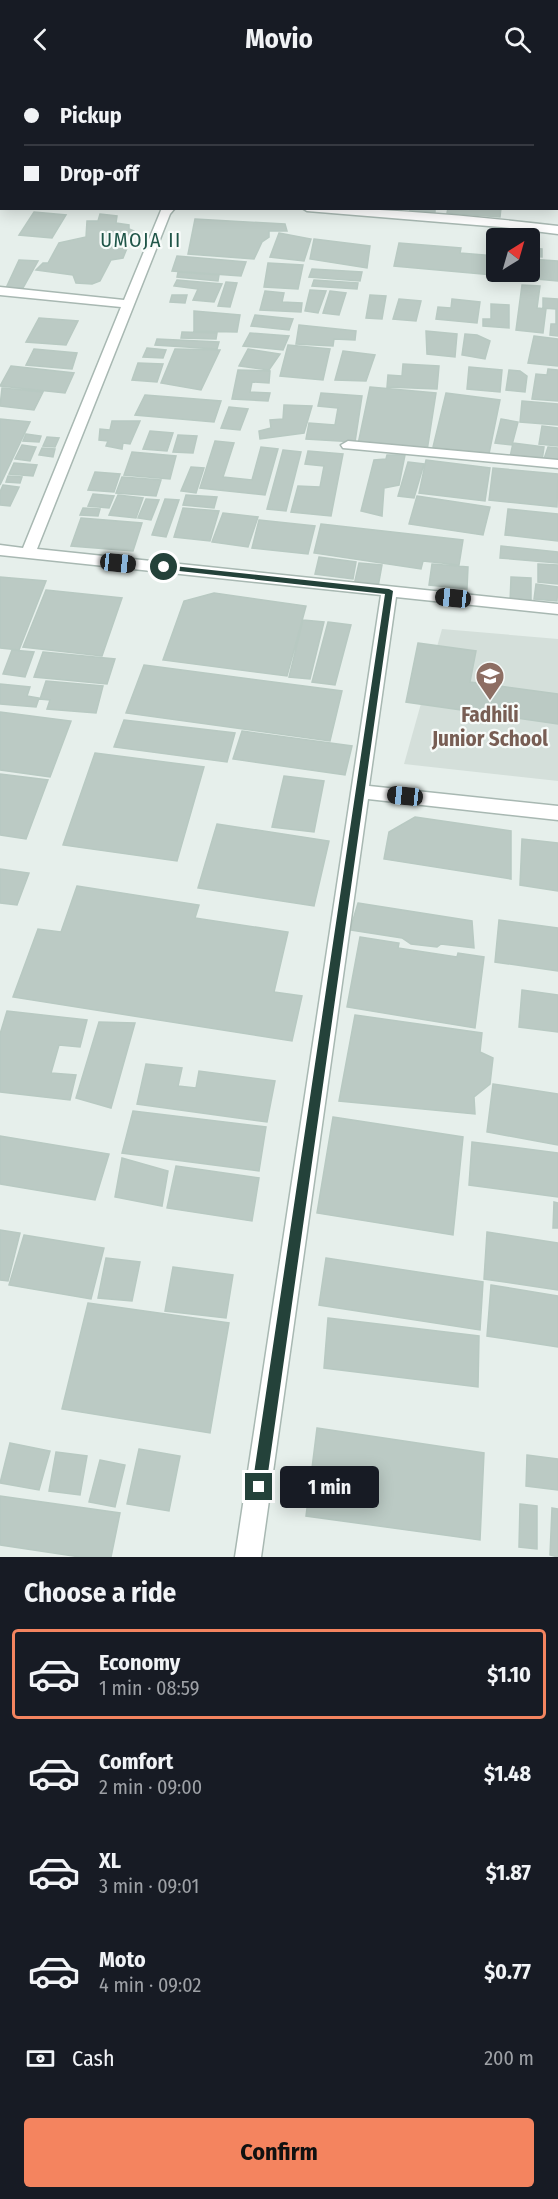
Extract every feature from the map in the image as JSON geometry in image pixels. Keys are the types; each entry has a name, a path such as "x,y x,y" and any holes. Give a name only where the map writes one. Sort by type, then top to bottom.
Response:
{"street":[{"path":"28,553 168,210"},
{"path":"341,210 525,221 558,230"},
{"path":"0,291 129,304"},
{"path":"348,445 558,464"},
{"path":"0,550 558,609"},
{"path":"248,1557 362,792 389,591"},
{"path":"362,792 558,813"}],"shaded area":[{"name":"Fadhili Junior School","path":"442,629 558,639 558,781 404,764"}],"building":[{"path":"410,210 435,210 435,212 410,212"},
{"path":"448,210 501,210 500,217 447,213"},
{"path":"34,212 66,215 52,238 19,235"},
{"path":"100,214 117,216 116,223 129,225 129,229 134,231 123,258 111,260 100,281 92,284 76,283 73,275 36,270 43,263 48,263 59,243 86,237 87,221 98,221"},
{"path":"195,219 285,224 287,231 269,231 269,237 262,242 254,259 188,254"},
{"path":"279,233 311,239 304,261 270,257"},
{"path":"314,239 370,246 367,268 310,259"},
{"path":"399,243 461,248 460,253 486,255 486,274 394,266"},
{"path":"177,256 246,262 241,276 172,271"},
{"path":"19,260 38,261 23,288 6,288"},
{"path":"540,260 558,261 558,281 540,279"},
{"path":"268,263 303,265 298,289 264,287"},
{"path":"312,269 362,272 360,281 309,277"},
{"path":"178,272 219,275 218,281 177,277"},
{"path":"177,280 222,284 214,302 193,300 198,289 174,286"},
{"path":"314,280 358,283 357,289 312,286"},
{"path":"226,282 237,283 230,307 218,306"},
{"path":"522,285 540,286 537,308 546,309 543,333 516,330"},
{"path":"310,290 326,291 318,313 305,311"},
{"path":"265,291 284,293 282,302 302,303 301,312 260,310"},
{"path":"330,291 346,293 339,315 323,313"},
{"path":"172,295 187,295 185,303 170,302"},
{"path":"370,295 386,296 382,319 366,318"},
{"path":"543,298 558,299 558,336 550,335 551,324 556,324 556,309 543,308"},
{"path":"399,299 421,301 416,321 393,319"},
{"path":"452,299 480,302 477,323 436,319 438,307 451,308"},
{"path":"491,304 509,305 509,328 483,326 483,319 491,319"},
{"path":"194,311 240,315 237,332 194,331"},
{"path":"255,315 293,319 289,330 251,326"},
{"path":"39,318 78,321 66,345 26,342"},
{"path":"299,325 356,331 355,340 334,339 333,346 296,344"},
{"path":"426,331 457,334 455,357 427,354"},
{"path":"182,332 217,333 216,339 181,338"},
{"path":"250,333 289,336 283,350 243,346"},
{"path":"465,334 477,335 490,341 485,359 462,355"},
{"path":"534,336 558,339 558,366 528,363"},
{"path":"157,339 219,342 217,349 155,345"},
{"path":"288,345 330,349 323,380 280,376"},
{"path":"147,348 166,350 163,358 143,357"},
{"path":"34,349 77,353 72,369 26,365"},
{"path":"175,349 220,350 201,390 161,383"},
{"path":"248,349 280,354 269,370 239,366"},
{"path":"343,351 375,355 366,381 335,380"},
{"path":"138,363 163,364 157,382 132,380"},
{"path":"403,364 439,366 437,389 387,387 388,375 402,376"},
{"path":"11,366 74,373 65,393 0,386"},
{"path":"469,367 502,370 500,392 467,389"},
{"path":"548,369 558,370 558,401 532,399 536,374 547,375"},
{"path":"238,370 270,371 269,383 252,382 250,392 270,393 268,401 232,399"},
{"path":"509,370 520,371 527,376 525,392 506,390"},
{"path":"370,387 436,393 427,451 358,444"},
{"path":"2,388 43,392 34,410 0,406"},
{"path":"321,393 362,396 355,442 306,439 309,423 335,425 338,408 318,406"},
{"path":"446,393 500,400 489,454 433,447"},
{"path":"145,395 221,401 214,422 135,415"},
{"path":"522,401 558,404 558,425 520,422"},
{"path":"284,405 312,406 304,433 260,439 259,431 271,428 270,420 283,419"},
{"path":"229,407 248,409 240,430 221,428"},
{"path":"0,419 30,422 0,485"},
{"path":"501,419 518,422 512,445 495,443"},
{"path":"112,421 140,421 130,444 123,443 122,449 106,446 108,441 99,440 100,429 110,430"},
{"path":"542,426 558,428 558,446 539,444"},
{"path":"150,431 173,433 167,451 143,449"},
{"path":"26,434 41,436 39,442 23,441"},
{"path":"178,435 197,436 193,453 173,452"},
{"path":"47,437 59,438 55,447 43,446"},
{"path":"215,441 234,443 223,477 252,480 261,447 278,449 265,495 200,488"},
{"path":"513,443 544,447 542,461 510,457"},
{"path":"22,445 36,447 30,461 15,459"},
{"path":"548,447 558,448 558,461 544,459"},
{"path":"42,448 55,449 53,457 39,455"},
{"path":"283,450 301,452 286,511 267,509"},
{"path":"308,451 343,454 331,516 291,512 298,486 320,487 324,466 305,464"},
{"path":"132,452 176,456 170,479 124,475"},
{"path":"387,455 405,455 399,485 384,488 382,516 361,511 374,460 386,459"},
{"path":"426,460 490,468 485,501 419,493"},
{"path":"408,462 424,464 414,498 398,496"},
{"path":"14,463 37,465 33,476 9,474"},
{"path":"191,467 204,468 196,493 181,491"},
{"path":"493,468 558,474 557,507 489,500"},
{"path":"95,472 120,474 114,492 88,490"},
{"path":"8,476 22,477 20,483 6,482"},
{"path":"122,477 161,480 156,496 116,493"},
{"path":"3,485 19,487 10,506 0,505 0,492"},
{"path":"93,494 114,496 109,508 88,506"},
{"path":"118,495 143,498 136,518 109,515"},
{"path":"186,495 217,497 214,508 183,505"},
{"path":"417,496 490,507 483,535 409,524"},
{"path":"146,499 159,500 151,520 138,518"},
{"path":"165,499 179,500 166,537 152,535"},
{"path":"83,508 100,509 98,516 80,515"},
{"path":"183,508 219,511 210,541 174,537"},
{"path":"508,509 558,514 558,541 505,535"},
{"path":"223,513 258,517 248,547 212,542"},
{"path":"81,518 142,523 133,551 71,546"},
{"path":"259,520 315,526 308,554 252,548"},
{"path":"321,524 463,540 459,565 423,561 421,569 314,553"},
{"path":"501,546 558,552 558,563 500,558"},
{"path":"319,557 356,562 353,579 315,574"},
{"path":"359,563 382,565 378,587 354,585"},
{"path":"432,564 468,567 467,589 429,585"},
{"path":"538,564 558,565 558,584 538,582"},
{"path":"0,577 46,581 19,650 0,648"},
{"path":"511,577 531,578 531,604 510,603"},
{"path":"536,584 558,587 557,601 534,599"},
{"path":"46,590 122,598 102,656 23,647"},
{"path":"214,593 306,606 287,676 163,660 184,601"},
{"path":"303,620 324,622 310,679 289,677"},
{"path":"328,622 351,625 335,685 312,682"},
{"path":"418,643 476,651 470,682 558,694 558,724 406,702"},
{"path":"12,650 34,652 25,677 3,674"},
{"path":"43,652 115,659 107,684 34,677"},
{"path":"144,665 342,691 330,741 126,713"},
{"path":"46,681 103,686 96,713 47,709 50,700 40,699"},
{"path":"0,684 30,687 27,696 39,698 36,707 0,704"},
{"path":"0,712 71,721 50,777 0,770"},
{"path":"124,720 235,733 227,762 114,747"},
{"path":"242,731 352,746 345,775 233,759"},
{"path":"95,753 204,767 177,861 63,845"},
{"path":"0,774 48,780 26,839 0,835"},
{"path":"284,776 324,781 314,832 272,827"},
{"path":"415,817 511,831 511,879 384,859 389,832"},
{"path":"217,824 329,841 314,906 198,888"},
{"path":"522,839 558,843 558,891 520,885"},
{"path":"0,869 29,873 17,905 0,903"},
{"path":"77,886 199,905 195,918 288,932 274,992 302,996 292,1041 13,997 38,929 61,932"},
{"path":"358,903 472,921 474,948 441,944 437,947 411,944 402,938 350,930"},
{"path":"499,920 558,928 558,971 495,962"},
{"path":"360,937 399,943 398,948 457,957 458,953 484,957 475,1028 347,1007"},
{"path":"522,990 558,995 558,1032 519,1027"},
{"path":"7,1011 87,1020 80,1047 59,1045 51,1073 76,1075 70,1100 0,1092 0,1034"},
{"path":"355,1015 482,1033 480,1052 493,1058 490,1084 474,1097 475,1114 339,1101"},
{"path":"99,1022 135,1023 111,1108 76,1098"},
{"path":"146,1064 182,1068 178,1086 196,1088 199,1071 275,1081 267,1122 137,1104"},
{"path":"493,1084 558,1094 558,1145 487,1132"},
{"path":"133,1111 266,1127 259,1171 122,1153"},
{"path":"333,1117 463,1137 453,1235 317,1213"},
{"path":"0,1136 109,1154 95,1200 0,1184"},
{"path":"472,1142 558,1153 558,1197 469,1185"},
{"path":"122,1158 168,1171 162,1206 115,1197"},
{"path":"176,1166 259,1178 252,1221 167,1208"},
{"path":"554,1202 558,1203 558,1228 553,1228"},
{"path":"0,1230 20,1233 8,1281 0,1280"},
{"path":"487,1232 558,1243 558,1290 484,1279"},
{"path":"24,1235 104,1248 91,1299 9,1285"},
{"path":"106,1258 140,1262 132,1301 98,1298"},
{"path":"326,1258 483,1282 480,1330 319,1305"},
{"path":"173,1267 233,1275 226,1318 165,1311"},
{"path":"491,1285 558,1296 558,1347 487,1336"},
{"path":"88,1303 229,1323 210,1433 62,1409"},
{"path":"328,1318 479,1336 478,1387 324,1368"},
{"path":"317,1428 484,1453 480,1540 306,1516"},
{"path":"10,1443 50,1451 39,1490 0,1483"},
{"path":"139,1449 180,1456 169,1511 127,1504"},
{"path":"56,1452 87,1456 80,1495 49,1491"},
{"path":"527,1455 558,1459 558,1490 526,1486"},
{"path":"100,1460 125,1465 115,1507 89,1502"},
{"path":"0,1496 120,1513 111,1557 80,1557 0,1545"},
{"path":"520,1504 537,1506 537,1549 519,1547"},
{"path":"552,1508 558,1509 558,1557 550,1555"}],"place":[{"name":"Fadhili Junior School","path":"490,702"}],"district":[{"name":"UMOJA II","path":"141,240"}],"route":[{"path":"164,567 389,591 355,838 259,1487"}]}
